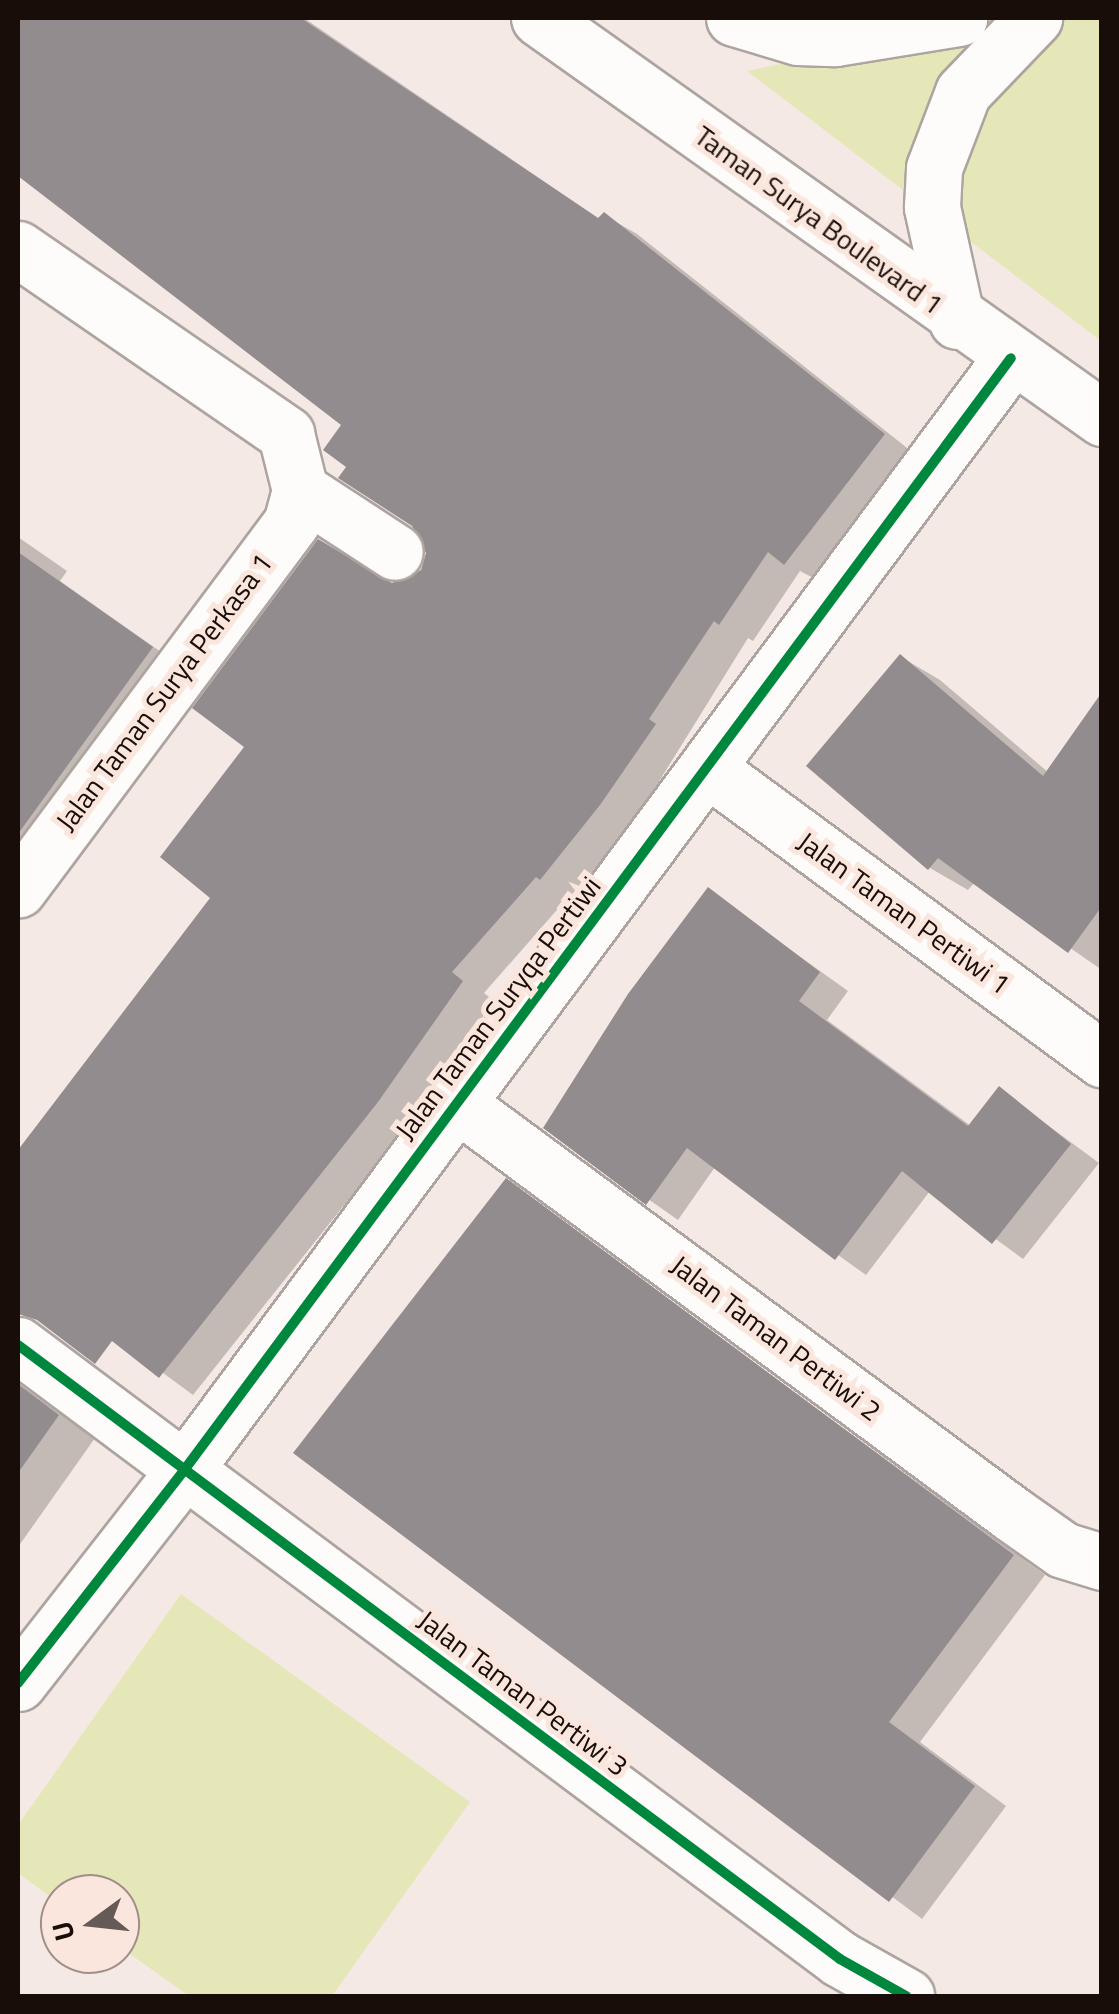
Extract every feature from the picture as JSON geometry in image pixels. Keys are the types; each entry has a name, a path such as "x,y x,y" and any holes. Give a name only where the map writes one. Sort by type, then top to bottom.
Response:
{"street":[{"name":"Taman Surya Boulevard 1","path":"539,18 957,320 1102,418"},
{"path":"734,18 798,36 835,38 959,18"},
{"path":"957,320 932,206 934,168 963,92 1034,18"},
{"path":"18,249 286,434 300,490 395,552"},
{"name":"Jalan Taman Suryqa Pertiwi","path":"18,1683 185,1469 1012,358"},
{"name":"Jalan Taman Surya Perkasa 1","path":"18,889 291,523 300,490"},
{"name":"Jalan Taman Pertiwi 1","path":"707,768 1102,1058"},
{"name":"Jalan Taman Pertiwi 2","path":"455,1102 1012,1514 1063,1550 1102,1562"},
{"name":"Jalan Taman Pertiwi 3","path":"18,1345 840,1959 906,1996"}],"green space":[{"path":"998,18 1101,18 1101,341 747,71"},
{"path":"181,1594 470,1802 332,1996 189,1996 140,1961 140,1874 40,1874 40,1889 18,1873 18,1825"}],"building":[{"path":"18,18 301,18 598,218 604,212 885,434 784,565 768,552 719,625 714,621 649,719 656,724 600,805 540,880 536,877 452,972 463,981 378,1102 159,1378 112,1341 95,1364 37,1320 18,1314 18,1150 210,898 160,857 244,747 192,708 318,539 392,583 421,570 426,553 412,526 338,478 346,467 323,450 341,425 18,176"},
{"path":"18,552 153,647 18,834"},
{"path":"900,654 1043,776 1102,692 1102,906 1068,953 938,858 928,870 806,766"},
{"path":"708,887 820,972 799,1001 968,1126 999,1086 1071,1144 992,1244 902,1171 835,1260 687,1148 646,1205 543,1128 628,994"},
{"path":"506,1178 1014,1555 889,1722 975,1786 889,1902 293,1453"},
{"path":"18,1384 59,1415 18,1473"}],"cycle path":[{"path":"18,1683 185,1469 1011,358"},
{"path":"18,1345 840,1959 906,1996"}]}
